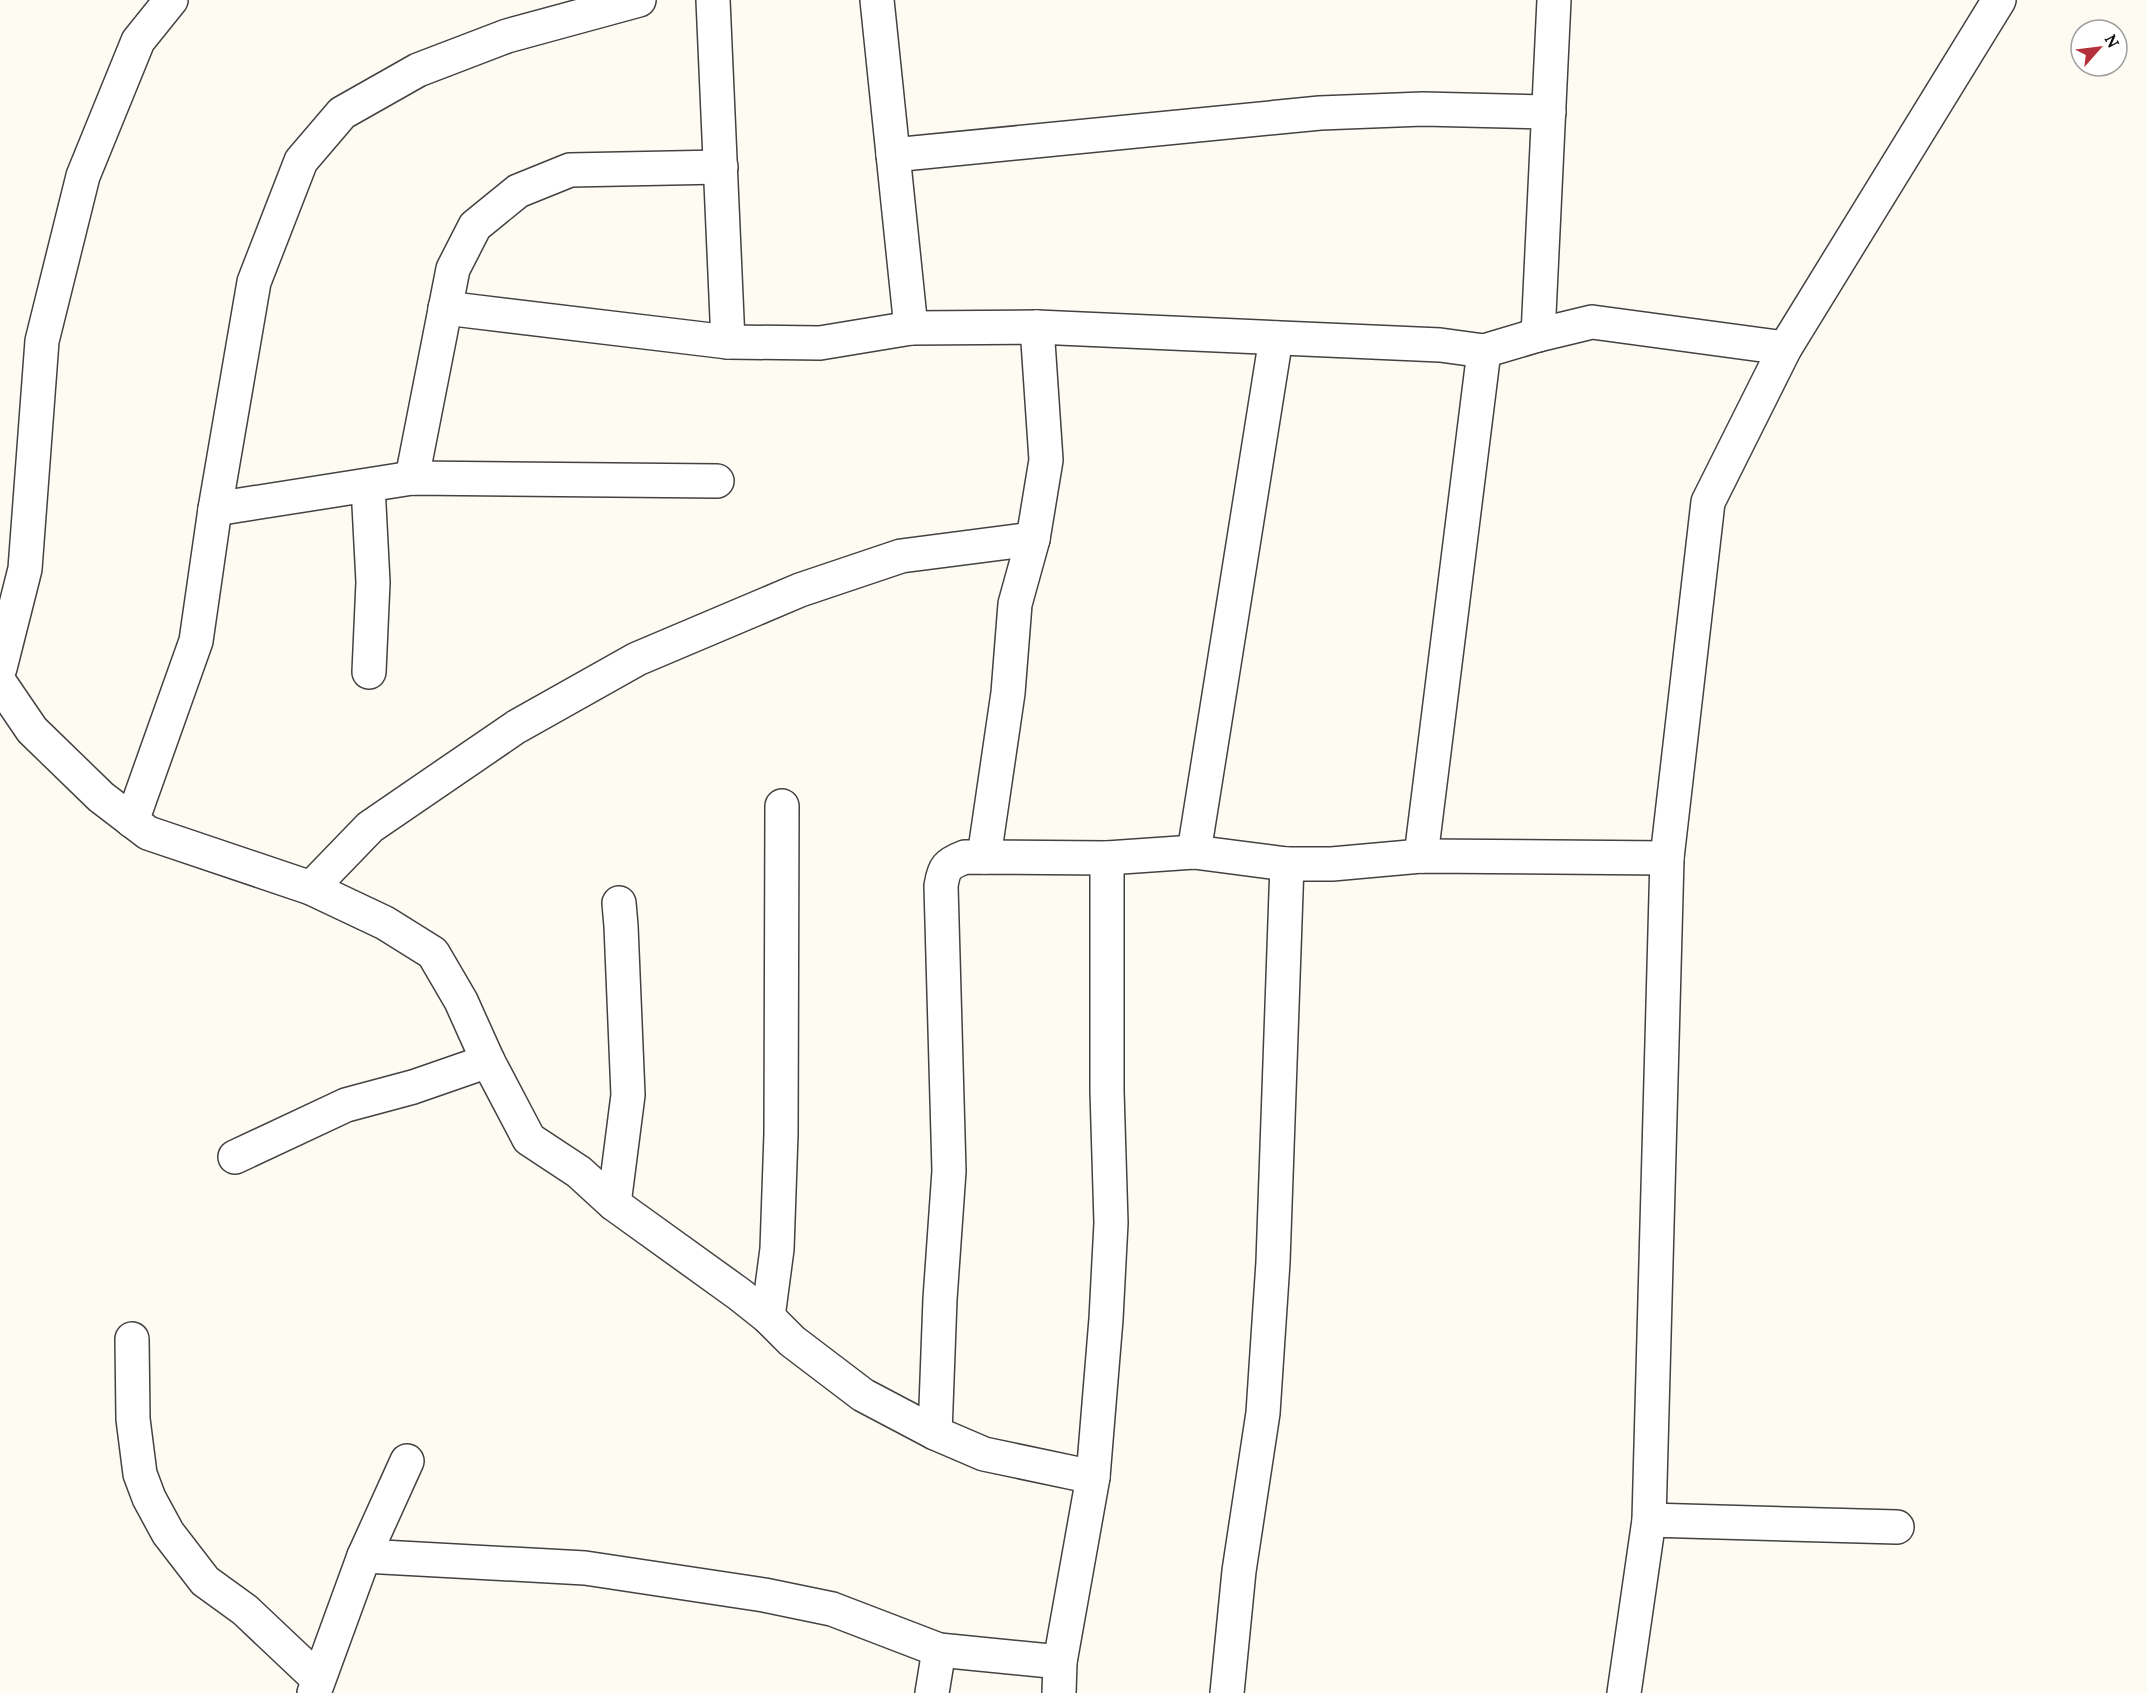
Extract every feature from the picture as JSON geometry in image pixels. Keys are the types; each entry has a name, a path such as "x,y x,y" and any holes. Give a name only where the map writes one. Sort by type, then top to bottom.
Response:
{"street":[{"path":"0,668 25,569 42,341 83,176 138,41 171,0"},
{"path":"132,821 196,641 215,509 254,282 301,161 342,113 418,70 507,36 639,0"},
{"path":"713,0 728,342"},
{"path":"879,0 911,328"},
{"path":"1538,335 1554,0"},
{"path":"1624,1693 1649,1521 1667,858 1708,502 1785,348 1999,0"},
{"path":"893,154 1320,112 1423,110 1549,112"},
{"path":"412,478 453,269 475,226 518,191 570,170 721,167"},
{"path":"445,308 728,342 820,343 911,328 1037,327 1440,345 1484,351 1592,322 1785,348"},
{"path":"984,857 1008,693 1015,604 1033,539 1046,460 1037,327"},
{"path":"1194,852 1276,338"},
{"path":"1421,856 1484,351"},
{"path":"215,509 412,478 717,481"},
{"path":"368,486 373,582 369,672"},
{"path":"311,888 370,827 516,727 637,659 800,590 901,556 1033,539"},
{"path":"0,683 32,730 101,796 148,833 311,888 384,923 434,953 461,1001 488,1061 529,1138 579,1172 614,1204 768,1317 792,1341 863,1395 935,1433 984,1454 1093,1477"},
{"path":"768,1317 777,1249 782,1134 782,806"},
{"path":"935,1433 940,1299 949,1171 941,886 943,872 950,863 965,857 1107,858 1194,852 1287,864 1332,864 1421,856 1667,858"},
{"path":"364,1556 585,1568 765,1595 832,1609 939,1650 1060,1678 1093,1477 1106,1319 1111,1223 1107,1091 1107,858"},
{"path":"1227,1693 1239,1571 1263,1413 1274,1262 1287,864"},
{"path":"614,1204 628,1095 619,903"},
{"path":"235,1157 345,1105 413,1087 488,1061"},
{"path":"132,1339 133,1419 140,1474 149,1498 168,1533 205,1581 245,1610 316,1686 364,1556 407,1461"},
{"path":"1649,1521 1897,1527"},
{"path":"932,1693 939,1650"}]}
